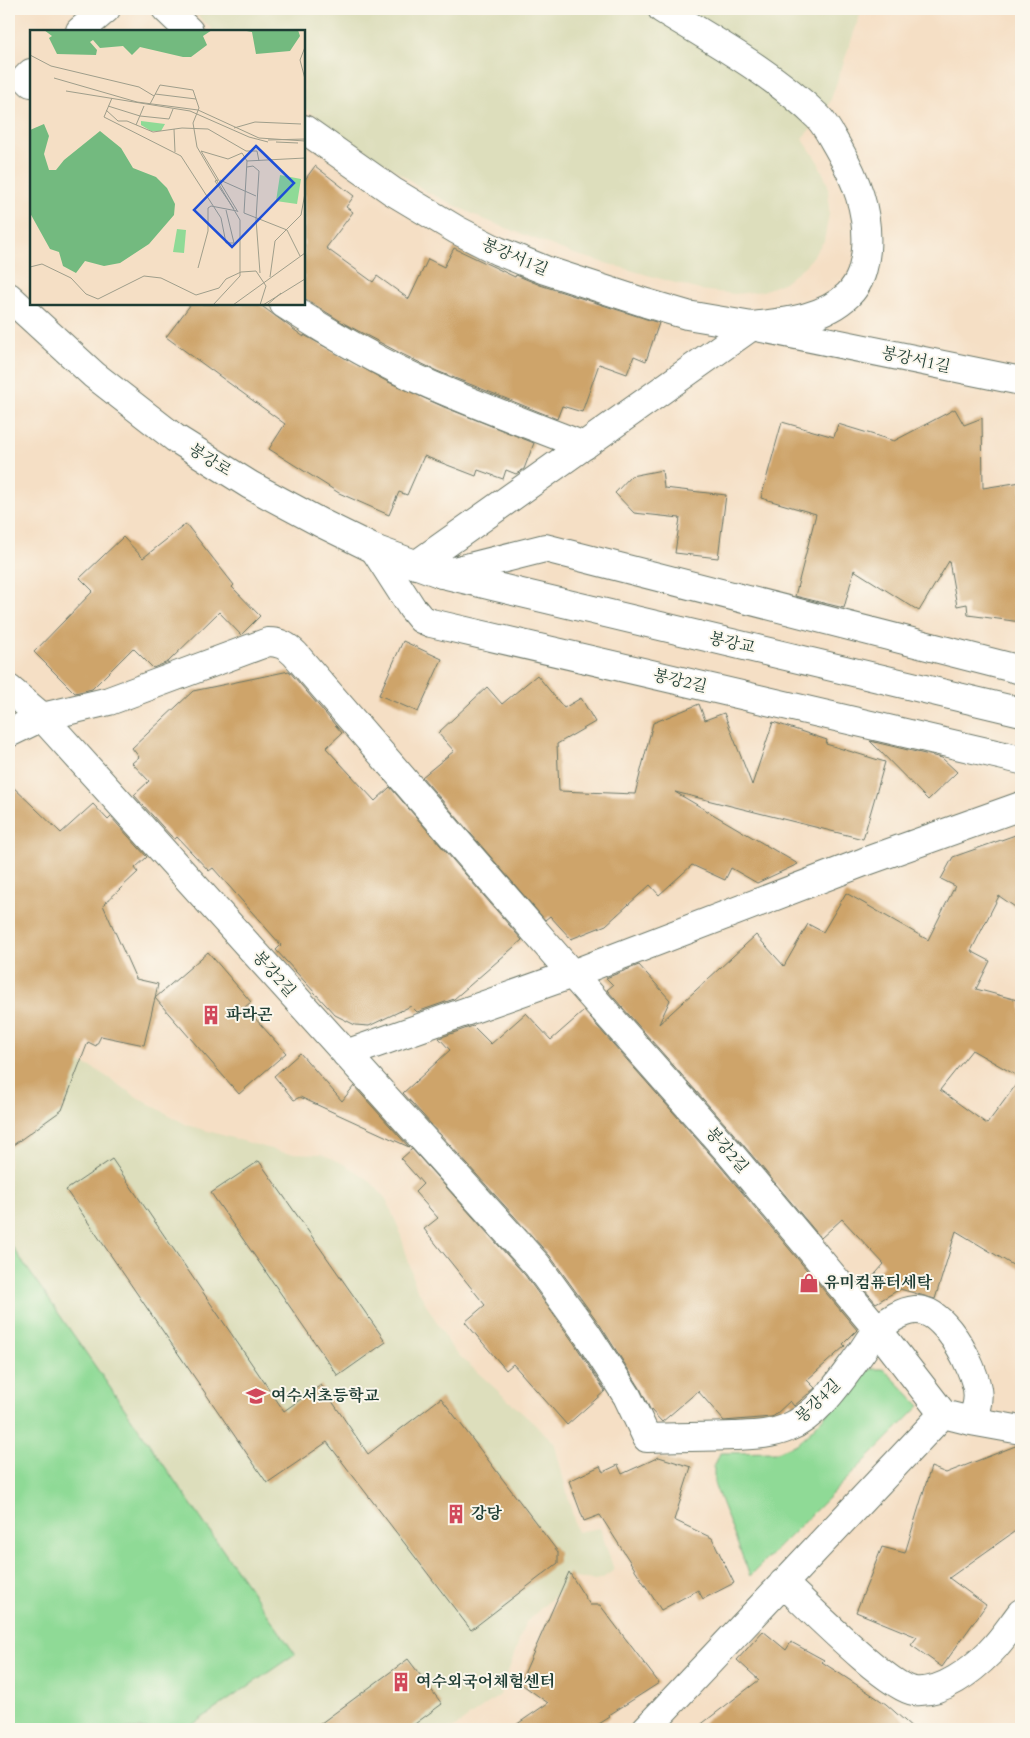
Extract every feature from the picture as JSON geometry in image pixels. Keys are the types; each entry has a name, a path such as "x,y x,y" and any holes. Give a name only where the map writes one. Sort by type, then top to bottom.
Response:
{"street":[{"path":"81,30 106,9"},
{"path":"166,9 189,30"},
{"path":"416,565 752,326 793,321 813,315 832,307 848,295 859,282 864,269 866,238 863,206 847,164 820,119 767,76 662,9"},
{"name":"봉강서1길","path":"305,130 392,191 457,230 498,251 545,270 687,315 752,326 1021,381"},
{"name":"봉강로","path":"9,296 94,374 175,438 250,485 374,549 442,574"},
{"path":"286,305 367,353 430,384 584,446"},
{"path":"442,574 545,548 1021,670"},
{"name":"봉강2길","path":"374,549 412,608 421,619 431,623 1021,760"},
{"name":"봉강교","path":"442,574 1021,712"},
{"name":"봉강2길","path":"9,733 42,717 109,701 268,642 277,642 286,646 295,654 728,1151 878,1330"},
{"name":"봉강2길","path":"9,689 42,717 538,1265 587,1334 627,1396 647,1438"},
{"path":"346,1054 572,974 864,862 1021,806"},
{"name":"봉강4길","path":"647,1438 765,1434 780,1431 800,1422 844,1376 878,1330 901,1314 915,1310 934,1316 955,1338 963,1353 975,1381 978,1398 976,1411 971,1421"},
{"path":"878,1330 943,1414 1021,1430"},
{"path":"646,1729 943,1414"},
{"path":"783,1582 877,1670 895,1683 914,1691 934,1689 973,1667 991,1651 1021,1613"}],"shaded area":[{"path":"190,9 862,9 830,102 820,119 802,138 818,162 828,185 829,214 824,241 807,264 785,282 763,291 735,294 700,290 574,254 483,219 427,192 305,109 305,30 213,30"},
{"name":"여수서초등학교","path":"9,1043 38,1044 95,1069 137,1097 187,1125 285,1153 322,1154 346,1165 369,1180 386,1199 399,1229 416,1287 453,1350 554,1442 577,1532 600,1528 614,1570 603,1578 595,1580 574,1578 525,1623 500,1695 452,1729 9,1729"}],"green space":[{"path":"9,1242 295,1654 186,1729 9,1729"},
{"path":"869,1369 884,1369 920,1406 750,1576 714,1483 714,1467 720,1453 777,1452 799,1443"}],"building":[{"path":"315,166 354,196 346,207 353,212 326,248 373,282 377,276 409,299 428,259 444,267 454,248 515,277 516,275 540,285 659,323 646,361 634,356 627,374 599,364 582,412 562,406 557,419 437,371 345,324 305,299 305,180"},
{"path":"190,305 260,305 304,337 304,335 386,381 444,407 534,443 524,469 516,474 506,470 503,479 478,470 476,476 424,456 407,495 399,492 389,515 339,493 269,449 285,424 166,337"},
{"path":"955,409 964,425 982,418 983,488 1021,482 1021,622 968,615 967,604 957,606 949,561 919,611 854,570 844,608 795,596 816,514 761,498 782,422 834,437 838,424 894,441"},
{"path":"662,470 664,488 726,495 718,558 675,553 680,518 634,513 615,493 631,476"},
{"path":"186,524 234,585 232,587 260,616 241,635 219,612 168,662 153,668 133,648 92,689 75,693 34,652 93,591 80,578 123,537 143,558"},
{"path":"403,641 442,659 418,712 379,695"},
{"path":"289,671 342,733 326,748 375,801 390,787 522,940 454,999 417,1012 411,1006 369,1026 355,1025 335,1015 276,950 281,945 213,868 209,871 177,837 175,839 171,836 134,795 149,781 132,763 139,757 132,748 193,691"},
{"path":"537,675 564,708 581,698 595,722 557,744 559,791 635,794 653,723 699,704 705,720 724,713 752,785 773,722 827,740 826,744 885,762 863,839 675,792 798,864 757,883 731,868 725,880 692,865 659,895 650,885 606,925 571,939 550,916 545,920 422,777 454,751 438,733 487,687 502,704"},
{"path":"870,741 942,758 957,772 928,800"},
{"path":"9,783 61,833 93,804 108,820 111,817 147,857 135,868 138,872 103,905 136,979 158,984 144,1045 101,1036 96,1046 88,1042 62,1110 9,1148"},
{"path":"1021,833 1021,911 999,896 971,951 990,961 976,989 1021,1001 1021,1078 1021,1270 956,1231 935,1299 900,1289 876,1303 863,1288 884,1264 842,1219 821,1238 740,1141 607,990 613,985 606,978 639,965 670,1000 659,1024 756,935 784,966 808,924 823,932 846,893 928,940 955,886 941,879 953,857","holes":["972,1050 1021,1078 987,1124 940,1090"]},
{"name":"파라곤","path":"208,952 251,1002 245,1007 286,1053 239,1094 155,998"},
{"path":"584,1011 716,1161 857,1330 843,1344 845,1346 807,1380 815,1388 794,1406 790,1401 774,1416 724,1421 698,1391 662,1422 650,1409 640,1388 600,1325 550,1256 403,1093 450,1050 439,1038 473,1026 491,1044 526,1013 551,1040"},
{"path":"300,1053 342,1101 354,1086 409,1147 300,1097 294,1100 274,1076"},
{"path":"412,1149 525,1275 574,1343 605,1391 567,1425 513,1364 506,1370 465,1322 485,1305 424,1229 438,1218 415,1192 423,1184 401,1159"},
{"path":"112,1159 284,1411 321,1385 368,1454 441,1398 558,1552 558,1563 471,1630 327,1442 267,1483 66,1190"},
{"path":"259,1161 386,1342 338,1376 211,1193"},
{"path":"1021,1445 1021,1527 949,1578 986,1605 942,1667 911,1645 917,1637 856,1612 882,1547 905,1553 931,1467 946,1473"},
{"path":"659,1457 691,1467 674,1520 712,1538 734,1583 703,1599 698,1590 661,1610 600,1515 584,1521 569,1481 600,1466 603,1472 618,1465 622,1474"},
{"path":"569,1572 590,1605 600,1605 659,1683 609,1715 610,1717 591,1729 510,1729 548,1703 520,1683"},
{"path":"763,1631 786,1650 791,1642 824,1660 822,1662 886,1704 914,1729 695,1729 759,1680 737,1660"},
{"name":"여수외국어체험센터","path":"408,1659 442,1704 408,1729 313,1729"}],"place":[{"name":"파라곤","path":"211,1015"},
{"name":"유미컴퓨터세탁","path":"809,1283"},
{"name":"여수서초등학교","path":"256,1396"},
{"name":"강당","path":"456,1514"},
{"name":"여수외국어체험센터","path":"401,1682"}]}
